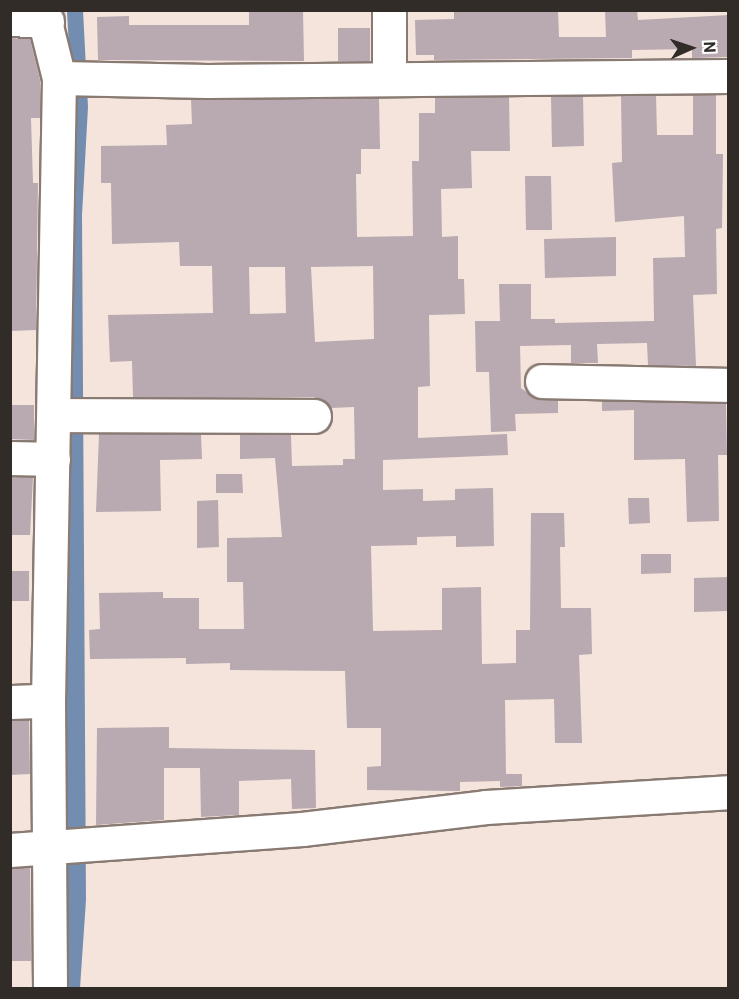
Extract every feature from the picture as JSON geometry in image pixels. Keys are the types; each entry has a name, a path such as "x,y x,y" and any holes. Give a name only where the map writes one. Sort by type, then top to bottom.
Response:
{"street":[{"path":"389,10 389,78"},
{"path":"10,19 44,16 59,78 48,701 50,988"},
{"path":"59,78 207,81 729,76"},
{"path":"542,381 729,386"},
{"path":"54,415 314,416"},
{"path":"10,458 53,459"},
{"path":"10,702 48,701"},
{"path":"10,850 100,846 302,829 454,810 729,792"}],"water":[{"path":"83,10 88,107 82,215 86,900 80,988 63,988 56,737 72,104 67,11"}],"building":[{"path":"249,10 303,10 304,61 98,60 97,17 129,16 129,25 249,25"},
{"path":"454,10 558,10 559,37 606,37 605,10 637,10 638,20 729,15 729,57 692,58 692,49 632,50 632,58 434,60 434,55 416,55 415,20 454,19"},
{"path":"338,28 370,28 370,61 338,61"},
{"path":"10,38 30,39 40,80 40,118 31,118 33,183 38,183 36,330 10,331"},
{"path":"656,95 657,135 693,135 693,95 716,95 716,154 723,154 722,228 716,229 717,294 693,295 696,366 648,365 647,343 597,344 598,363 571,363 571,345 520,346 521,388 533,397 558,400 558,413 515,414 516,431 491,432 489,372 476,372 475,321 500,321 499,284 531,284 531,319 555,319 555,323 654,321 653,258 685,257 684,216 615,222 612,163 622,162 621,96"},
{"path":"551,96 583,96 584,146 552,147"},
{"path":"509,97 510,151 471,151 472,188 441,189 442,237 458,236 458,279 464,279 465,314 429,315 430,386 418,387 418,438 507,434 508,455 383,460 383,490 423,489 423,501 455,500 455,489 493,488 494,546 456,547 456,536 417,537 417,545 371,546 373,631 442,630 442,588 481,587 482,664 516,663 516,630 530,630 531,513 564,513 565,547 560,547 561,608 591,608 592,654 579,655 582,743 555,743 554,699 505,700 506,774 522,774 522,786 500,787 500,781 460,782 460,791 367,790 367,767 381,766 381,728 347,728 345,671 230,670 230,663 186,664 186,658 90,659 89,630 100,629 99,593 163,592 163,598 199,598 199,629 244,629 243,582 227,582 227,538 282,537 275,458 240,459 240,434 291,435 292,466 343,465 343,459 355,459 354,407 331,408 314,397 133,397 132,361 110,362 108,315 213,313 212,266 180,266 179,242 112,244 111,183 101,183 101,146 167,145 166,125 192,124 191,99 379,98 380,149 361,149 361,174 356,174 357,237 413,236 412,161 419,161 419,113 435,113 435,98","holes":["373,266 374,339 315,342 311,267","249,267 285,267 286,313 250,314"]},
{"path":"525,176 551,176 552,230 526,230"},
{"path":"616,237 616,276 545,278 544,239"},
{"path":"602,401 726,404 727,455 718,455 719,521 687,522 685,459 634,460 634,410 602,411"},
{"path":"10,405 34,405 34,440 10,439"},
{"path":"99,434 201,434 202,459 160,460 161,511 96,512"},
{"path":"216,474 242,474 243,493 216,493"},
{"path":"10,477 33,477 30,535 10,535"},
{"path":"628,498 649,498 650,523 629,524"},
{"path":"218,500 219,547 197,548 197,501"},
{"path":"641,554 671,554 671,573 641,574"},
{"path":"10,571 29,571 29,601 10,601"},
{"path":"729,577 729,611 694,612 694,578"},
{"path":"29,720 30,774 10,775 10,721"},
{"path":"169,727 169,748 315,750 316,808 292,809 291,779 239,781 239,815 201,817 200,768 164,768 164,820 96,825 97,728"},
{"path":"30,867 31,961 10,961 10,869"}]}
